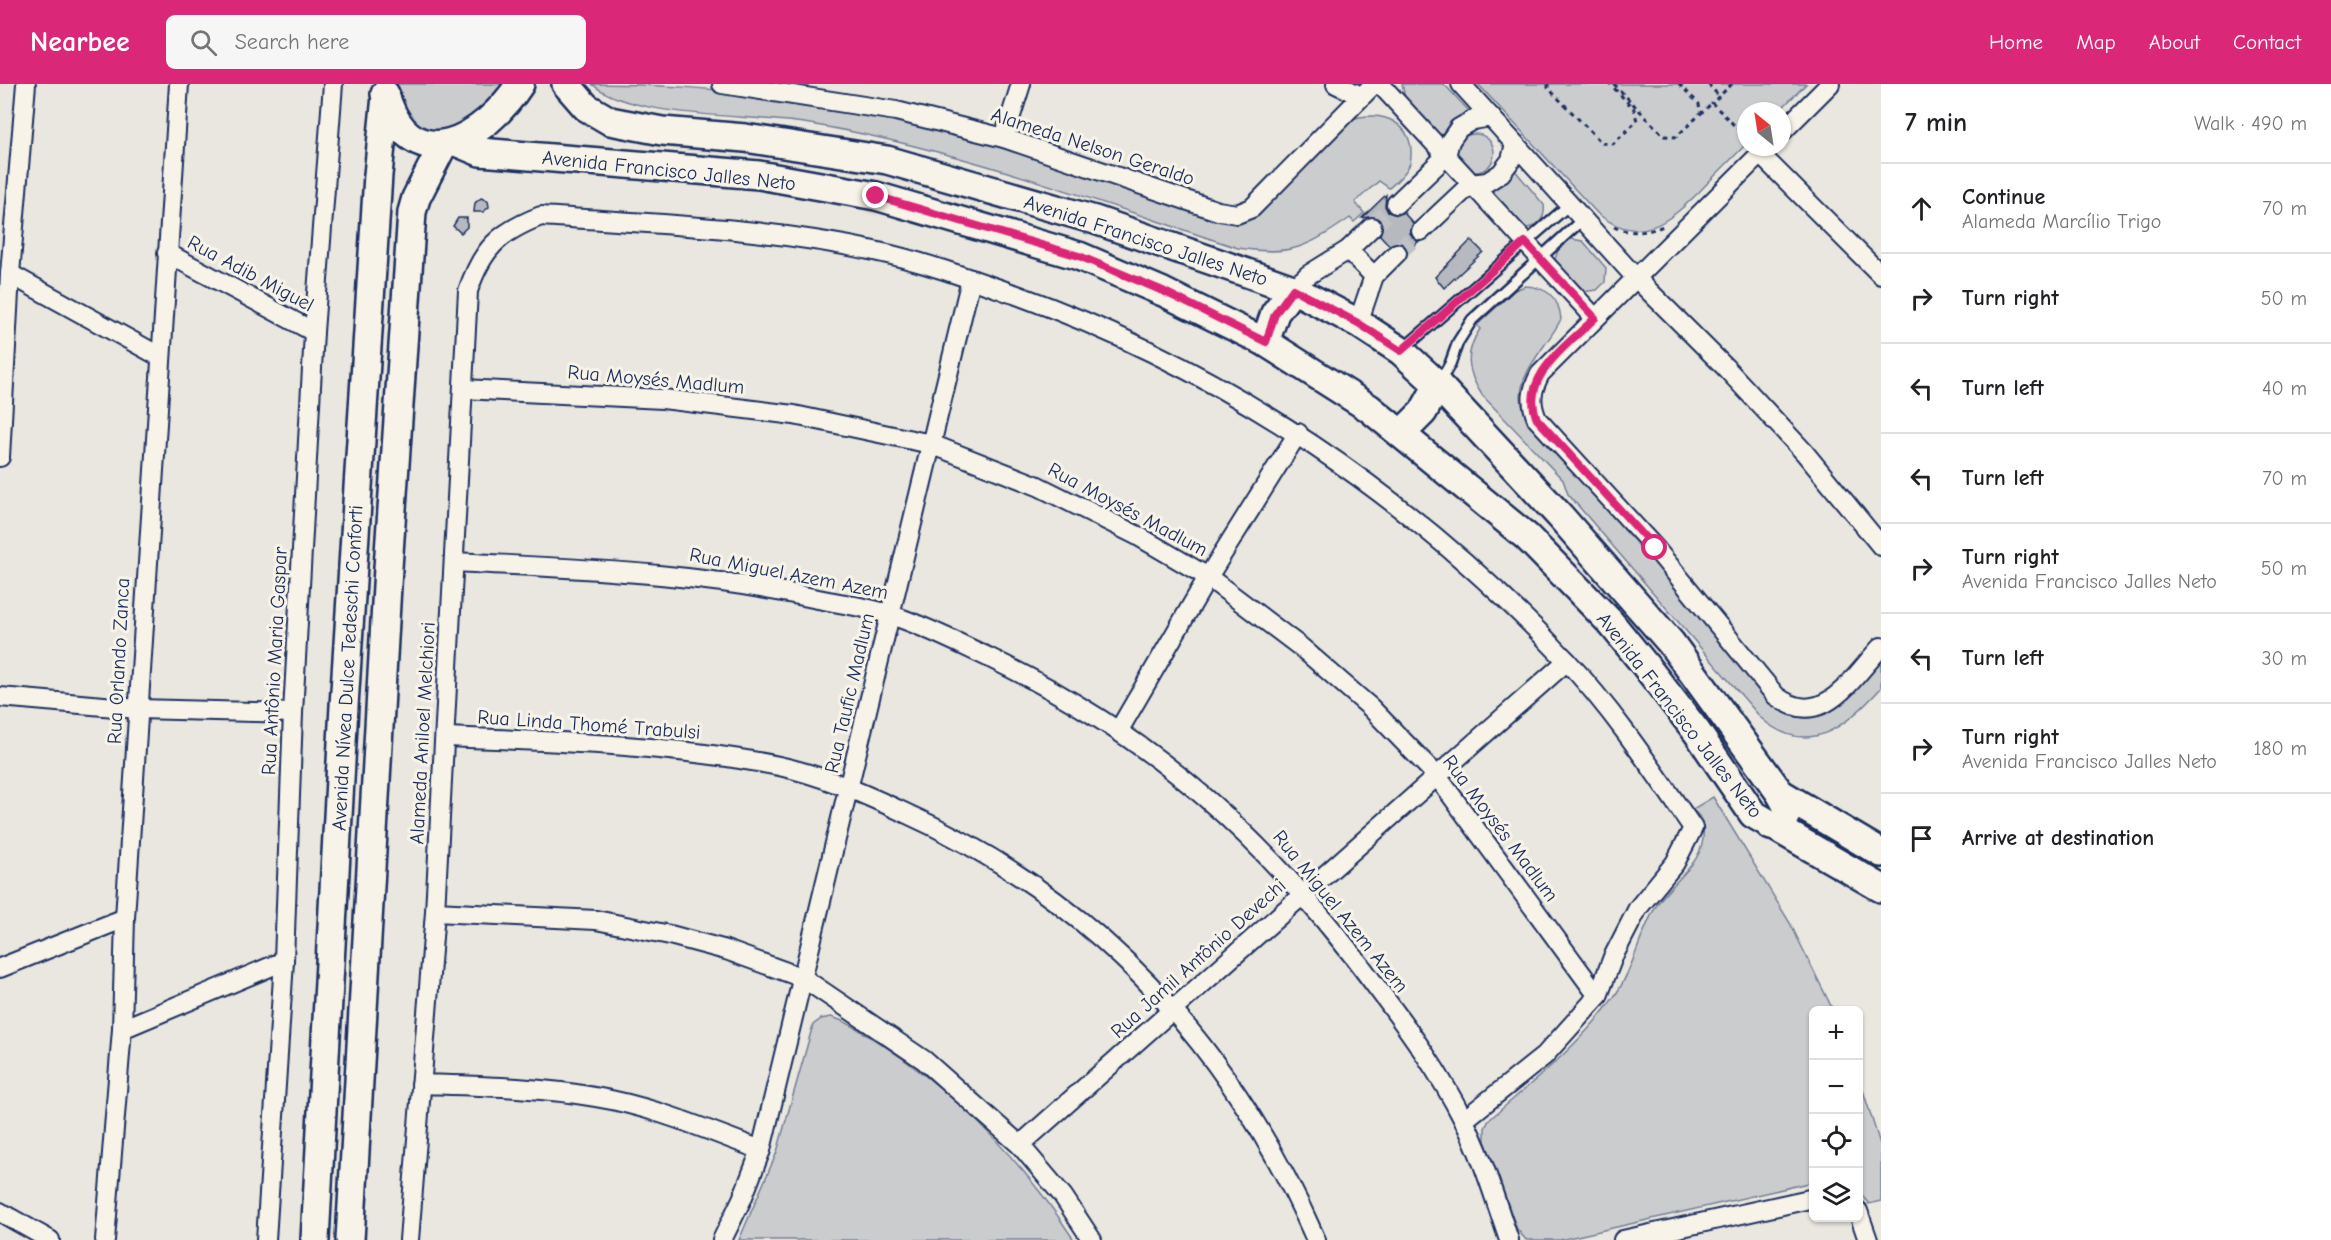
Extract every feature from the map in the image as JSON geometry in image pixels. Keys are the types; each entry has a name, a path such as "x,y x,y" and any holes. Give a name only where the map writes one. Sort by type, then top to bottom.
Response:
{"street":[{"path":"0,457 3,349 26,84"},
{"name":"Rua Orlando Zanca","path":"105,1240 122,1029 125,918 159,356 179,84"},
{"name":"Rua Antônio Maria Gaspar","path":"266,1240 284,961 293,713 314,332 333,84"},
{"path":"449,143 493,117 520,84"},
{"name":"Avenida Francisco Jalles Neto","path":"566,84 586,108 610,121 662,131 744,138 887,160 1095,220 1293,289 1358,323 1401,351 1438,385 1556,511 1671,643 1780,793 1789,810 1783,824 1771,826"},
{"name":"Alameda Nelson Geraldo","path":"722,84 896,111 1004,138 1218,211 1237,214 1252,208 1367,90"},
{"path":"1004,138 1021,84"},
{"path":"1336,84 1367,90"},
{"path":"1380,84 1595,318"},
{"path":"1461,84 1636,278 1725,367 1804,452 1881,546"},
{"path":"1791,123 1830,84"},
{"name":"Avenida Francisco Jalles Neto","path":"385,90 393,115 413,140 424,145 449,143 480,152 759,175 876,196 1079,256 1163,291 1266,342 1335,385 1401,434 1527,537 1610,622 1696,732 1753,814 1881,888"},
{"name":"Avenida Nívea Dulce Tedeschi Conforti","path":"315,1240 343,718 385,90"},
{"path":"1396,204 1446,156 1450,141 1459,128 1473,120 1491,117"},
{"name":"Avenida Nívea Dulce Tedeschi Conforti","path":"350,1240 387,592 412,212 416,198 449,143"},
{"path":"1421,231 1472,184 1487,182 1501,173 1511,160 1515,144"},
{"path":"1757,156 1540,375 1532,397 1532,406 1537,419 1655,548 1776,696 1785,703 1806,710 1830,701 1881,648"},
{"path":"1769,156 1881,275"},
{"name":"Alameda Aniloel Melchiori","path":"409,1240 435,912 468,291 484,253 500,237 519,225 541,216 775,232 876,251 971,279"},
{"path":"1266,342 1275,314 1293,289 1308,275 1348,250 1372,227"},
{"path":"1348,250 1374,276"},
{"name":"Rua Adib Miguel","path":"167,253 314,332"},
{"path":"1358,323 1374,276 1397,253"},
{"path":"10,274 159,356"},
{"path":"971,279 1070,314 1147,348 1298,434 1365,480 1426,529 1492,587 1567,661 1634,744 1693,828 1675,863 1638,908 1598,996 1544,1056 1464,1120"},
{"name":"Rua Taufic Madlum","path":"722,1240 761,1150 971,279"},
{"path":"1401,434 1423,412 1438,385"},
{"name":"Rua Moysés Madlum","path":"463,389 663,399 794,415 931,444 1038,486 1138,536 1209,577 1311,656 1370,707 1437,776 1598,996"},
{"path":"1119,730 1209,577 1298,434"},
{"name":"Rua Miguel Azem Azem","path":"454,562 668,573 767,587 891,614 1025,675 1119,730 1193,785 1254,840 1304,894 1412,1034 1464,1120 1509,1240"},
{"name":"Rua Jamil Antônio Devechi","path":"1020,1145 1567,661"},
{"path":"0,697 138,709 293,713"},
{"name":"Rua Linda Thomé Trabulsi","path":"445,737 605,744 695,753 781,767 849,788 934,826 1009,870 1075,916 1126,960 1174,1009 1214,1060 1259,1126 1298,1198 1316,1240"},
{"name":"Avenida Francisco Jalles Neto","path":"1780,793 1881,853"},
{"path":"435,912 596,920 670,935 726,950 804,978 924,1060 1020,1145 1063,1196 1092,1240"},
{"path":"0,968 125,918"},
{"path":"122,1029 284,961"},
{"path":"421,1084 516,1088 596,1097 666,1115 761,1150"},
{"path":"321,1128 356,1130"},
{"path":"1623,1240 1809,1199"},
{"path":"0,1212 50,1240"},
{"path":"1862,1222 1868,1240"}],"lane":[{"path":"1401,351 1570,204"},
{"path":"1438,385 1450,364 1458,342 1472,320 1584,219"}],"path":[{"path":"1548,84 1548,88 1602,143 1613,144 1637,121 1634,110 1610,84"},
{"path":"1614,84 1664,136 1676,137 1732,84"},
{"path":"1679,84 1699,104 1700,114"},
{"path":"1708,84 1720,96"},
{"path":"1713,103 1737,128"},
{"path":"1612,226 1631,232 1649,231 1668,223"}],"shaded area":[{"path":"388,84 513,84 468,129 416,136"},
{"path":"592,84 696,88 748,93 903,119 1033,154 1237,220 1349,120 1373,116 1394,122 1403,129 1408,138 1411,149 1410,163 1404,174 1389,188 1379,181 1355,202 1364,213 1354,222 1350,218 1322,236 1298,247 1286,250 1257,250 1238,248 1077,194 915,146 804,123 692,113 634,104 610,95"},
{"path":"1402,84 1444,84 1469,111 1451,121 1440,137 1405,98"},
{"path":"1478,84 1806,84 1788,102 1737,102 1737,153 1688,203 1664,221 1652,227 1626,228 1612,223 1597,213"},
{"path":"1475,134 1489,139 1494,153 1489,167 1475,172 1461,167 1456,153 1461,139"},
{"path":"1513,168 1544,205 1542,219 1531,227 1521,228 1486,194 1503,184"},
{"path":"1571,239 1583,241 1606,268 1605,282 1597,290 1581,292 1554,262 1560,245"},
{"path":"1525,286 1540,288 1555,299 1561,319 1524,380 1521,392 1522,406 1528,420 1649,553 1779,710 1806,718 1828,711 1848,695 1881,657 1881,688 1841,725 1826,733 1811,737 1795,736 1778,730 1761,718 1568,494 1563,480 1482,395 1473,378 1469,362 1471,346 1480,329 1477,325 1515,290"},
{"path":"1713,797 1790,923 1831,1006 1809,1006 1809,1183 1560,1240 1526,1240 1517,1229 1485,1141 1485,1128 1489,1120 1572,1046 1616,994 1658,903 1688,869 1700,851 1703,825 1698,815 1691,810"},
{"path":"831,1017 851,1025 883,1045 938,1086 964,1109 1034,1184 1074,1240 739,1240 777,1152 813,1025 821,1019"},
{"path":"1863,1091 1881,1147 1881,1201 1869,1204 1863,1197"}],"building":[{"path":"1386,195 1385,206 1388,212 1398,215 1403,212 1413,223 1410,233 1418,242 1408,251 1400,242 1389,245 1380,235 1383,225 1380,219 1375,216 1362,218"},
{"path":"481,198 488,201 489,207 483,212 474,212 475,203"},
{"path":"458,218 467,218 467,227 461,233 453,226"},
{"path":"1471,240 1483,252 1444,288 1435,277"}],"tunnel":[{"path":"1372,227 1396,204"},
{"path":"1397,253 1421,231"}],"route":[{"path":"876,196 1079,256 1163,291 1266,342 1275,314 1293,289 1358,323 1401,351 1525,242 1595,318 1534,384 1532,406 1537,419 1655,548"}]}
